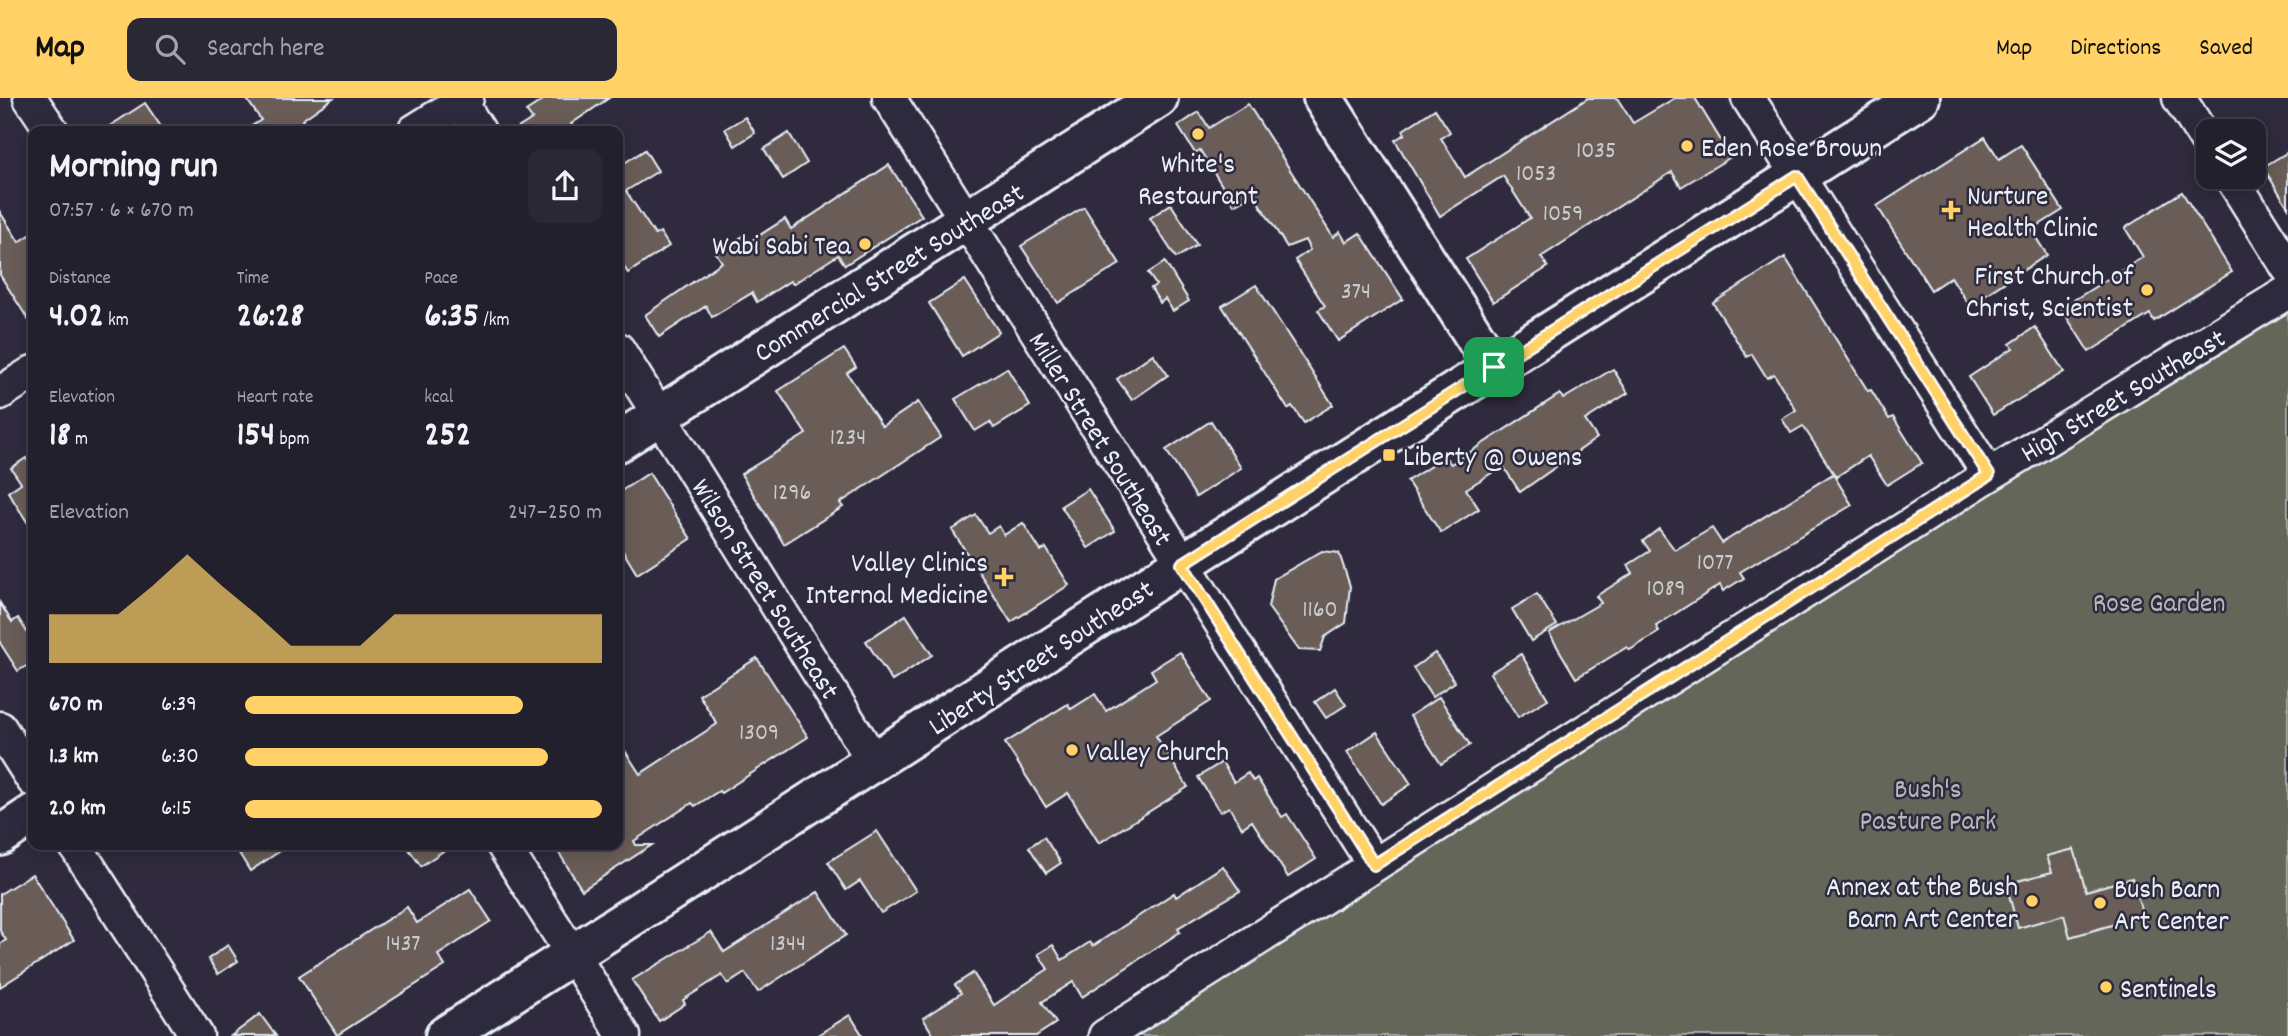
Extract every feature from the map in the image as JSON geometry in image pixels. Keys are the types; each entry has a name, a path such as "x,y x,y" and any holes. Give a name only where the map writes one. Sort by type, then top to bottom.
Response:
{"main road":[{"name":"Commercial Street Southeast","path":"623,439 1158,98"},
{"path":"1323,98 1494,367"},
{"name":"Liberty Street Southeast","path":"445,1036 1182,564 1920,98"},
{"path":"0,836 28,817"}],"street":[{"path":"30,98 48,126"},
{"name":"Miller Street Southeast","path":"889,98 1374,865"},
{"path":"1748,98 1989,475"},
{"path":"2179,98 2196,124"},
{"path":"422,126 462,99 476,126"},
{"path":"2239,189 2288,268"},
{"name":"High Street Southeast","path":"1105,1036 1989,475 2288,292"},
{"name":"Wilson Street Southeast","path":"623,357 874,762"},
{"path":"0,393 28,375"},
{"path":"0,728 28,772"},
{"path":"78,850 197,1036"},
{"path":"506,850 624,1036"}],"green space":[{"name":"Bush's Pasture Park","path":"2288,305 2288,1036 1126,1036"}],"building":[{"path":"246,98 333,98 302,120 306,126 252,126 261,120"},
{"path":"546,98 609,98 571,124 572,126 521,126 532,119 526,111"},
{"path":"1588,98 1617,98 1633,123 1675,98 1695,98 1731,157 1681,187 1672,172 1541,257 1548,267 1493,302 1466,259 1530,218 1503,176 1440,216 1395,140 1405,134 1403,130 1435,109 1450,132 1441,138 1465,177"},
{"path":"145,103 161,126 110,126"},
{"path":"1248,104 1333,237 1340,232 1346,242 1360,233 1403,299 1338,341 1318,310 1325,306 1295,260 1310,250 1305,240 1287,247 1253,194 1234,205 1200,150 1195,153 1178,126 1199,112 1209,128"},
{"path":"745,117 755,133 735,146 725,129"},
{"path":"789,133 807,163 783,179 764,149"},
{"path":"1985,137 1999,159 2021,145 2063,210 2031,230 2047,255 1969,305 1951,277 1931,290 1877,206"},
{"path":"645,150 658,171 626,191 655,235 660,232 669,246 628,273 623,266 623,164"},
{"path":"2288,152 2288,207 2266,172 2266,165"},
{"path":"889,165 922,216 845,265 838,255 793,284 790,281 757,302 752,293 712,317 706,306 659,337 645,315 722,262 716,253 745,235 749,242 785,219 791,229"},
{"name":"First Church of Christ, Scientist","path":"2182,192 2232,272 2154,321 2150,314 2089,352 2061,308 2143,257 2125,228"},
{"path":"1171,204 1197,245 1176,258 1150,218"},
{"path":"1084,207 1120,264 1058,303 1021,246"},
{"path":"0,212 19,242 28,236 28,319 0,275"},
{"path":"1785,257 1868,391 1871,390 1889,419 1893,417 1922,463 1887,485 1868,456 1836,477 1803,426 1791,433 1782,419 1796,410 1774,374 1767,378 1752,354 1747,357 1713,303"},
{"path":"1165,262 1189,301 1173,311 1165,299 1160,303 1151,288 1156,285 1148,273"},
{"path":"965,280 999,332 962,356 929,303"},
{"path":"1256,285 1333,405 1304,423 1292,406 1288,409 1222,306"},
{"path":"2035,327 2064,372 1993,415 1969,377 2013,348 2010,344"},
{"path":"844,349 856,367 847,373 882,426 918,402 941,437 840,503 843,507 784,544 741,474 806,434 778,391"},
{"path":"1153,354 1168,375 1132,400 1117,379"},
{"path":"1007,368 1030,406 994,428 990,422 975,431 955,399"},
{"path":"1613,369 1628,393 1585,420 1597,438 1520,492 1503,466 1466,489 1479,509 1441,533 1407,481 1445,457 1451,464 1560,394 1563,399"},
{"path":"1211,421 1241,468 1196,497 1166,450"},
{"path":"26,458 28,461 28,523 8,492 21,483 11,468"},
{"path":"649,473 691,539 637,574 623,551 623,490"},
{"path":"1833,474 1852,505 1740,572 1744,578 1723,591 1720,585 1656,626 1659,632 1630,650 1627,647 1576,678 1549,633 1601,603 1596,596 1633,573 1628,565 1650,551 1643,541 1659,529 1675,550 1712,528 1722,543"},
{"path":"1088,489 1115,531 1088,548 1061,506"},
{"path":"976,515 988,533 999,526 1004,535 1023,523 1041,551 1046,548 1069,585 1011,622 952,530"},
{"path":"1322,551 1339,553 1350,586 1346,623 1325,637 1320,651 1299,650 1268,607 1274,579"},
{"path":"1537,594 1557,625 1531,641 1512,609"},
{"path":"0,603 12,622 18,618 28,633 28,665 18,671 0,643"},
{"path":"906,615 932,655 892,681 866,641"},
{"name":"Valley Church","path":"1180,652 1211,701 1156,736 1188,787 1099,843 1068,793 1046,807 1005,743 1068,704 1071,709 1095,694 1106,711 1156,679 1151,670"},
{"path":"1435,653 1455,682 1432,697 1413,668"},
{"path":"1521,654 1548,699 1518,717 1490,673"},
{"path":"757,658 808,737 721,793 719,791 695,806 692,803 634,841 636,845 652,845 582,890 557,850 623,850 623,748 640,774 717,724 699,695"},
{"path":"1335,688 1346,705 1326,718 1315,702"},
{"path":"1439,697 1470,745 1441,764 1410,716"},
{"path":"1377,732 1411,784 1381,804 1347,752"},
{"path":"1222,762 1234,782 1248,773 1253,781 1257,778 1282,817 1287,814 1316,859 1288,877 1252,821 1242,828 1229,807 1220,812 1198,777"},
{"path":"877,831 916,891 881,913 860,881 846,890 828,862"},
{"path":"1044,837 1061,863 1046,873 1029,847"},
{"name":"Bush Barn Art Center","path":"2074,849 2086,891 2132,878 2143,916 2070,937 2064,915 2018,928 2006,884 2052,872 2047,856"},
{"path":"237,850 282,850 250,871"},
{"path":"410,850 445,850 421,866"},
{"path":"1223,866 1240,891 1178,928 1180,932 1082,997 1073,982 1042,1002 1056,1023 1036,1036 934,1036 923,1018 961,993 955,985 973,973 994,1005 1048,969 1038,954 1053,945 1062,960 1090,942 1093,946 1174,893 1176,897"},
{"path":"32,874 74,940 0,987 0,944 6,940 0,931 0,894"},
{"path":"470,889 491,921 438,955 445,966 337,1035 299,976 407,907 417,923"},
{"path":"818,892 846,935 758,992 745,973 728,984 722,975 683,1000 685,1004 659,1021 632,980 711,932 724,952"},
{"path":"228,945 238,961 218,974 208,959"},
{"path":"260,1014 276,1036 231,1036"},
{"path":"850,1015 863,1036 816,1036"}],"place":[{"name":"White's Restaurant","path":"1198,134"},
{"name":"Eden Rose Brown","path":"1687,146"},
{"name":"Nurture Health Clinic","path":"1951,210"},
{"name":"Wabi Sabi Tea","path":"865,244"},
{"name":"First Church of Christ, Scientist","path":"2147,290"},
{"name":"Liberty @ Owens","path":"1389,455"},
{"name":"Valley Clinics Internal Medicine","path":"1004,577"},
{"name":"Valley Church","path":"1072,750"},
{"name":"Annex at the Bush Barn Art Center","path":"2032,901"},
{"name":"Bush Barn Art Center","path":"2100,903"},
{"name":"Sentinels","path":"2106,987"}],"route":[{"path":"1797,176 1989,475 1374,865 1182,564 1494,367 1797,176"}],"park label":[{"name":"Rose Garden","path":"2159,601"}]}
